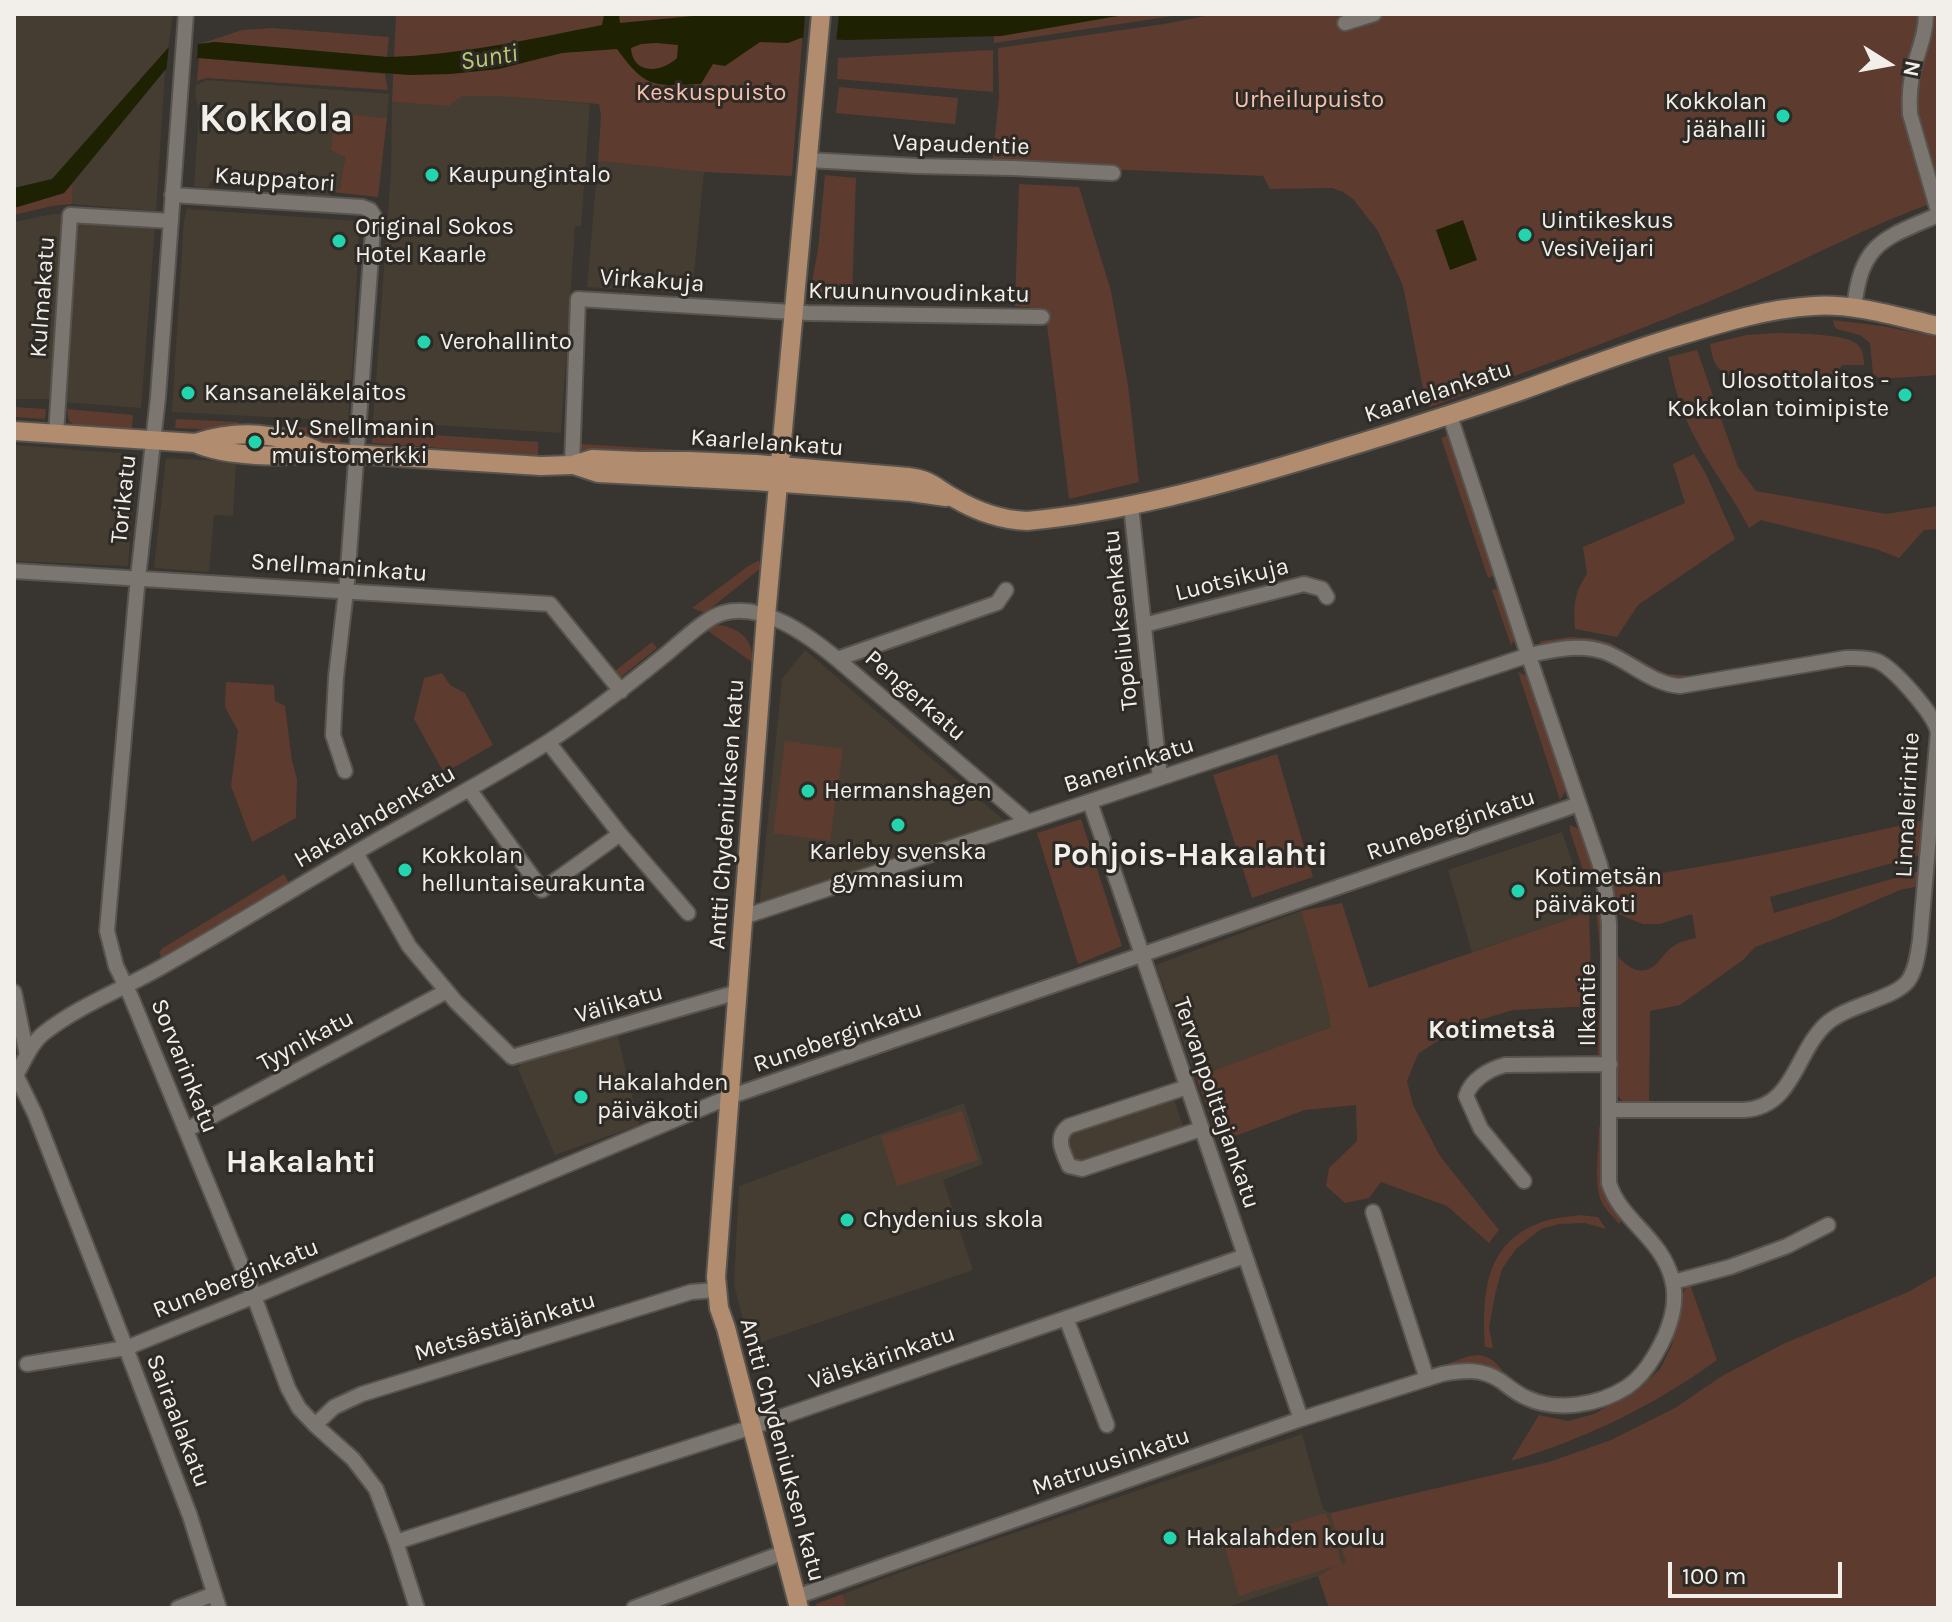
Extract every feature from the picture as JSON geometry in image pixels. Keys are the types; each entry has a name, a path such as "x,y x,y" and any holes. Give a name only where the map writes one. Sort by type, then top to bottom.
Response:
{"main road":[{"name":"Antti Chydeniuksen katu","path":"798,1603 716,1290 766,616 821,14"},
{"name":"Kaarlelankatu","path":"14,431 195,443 208,449 234,452 302,455 320,452 541,466 572,465 592,459 700,461 780,475 921,479 953,498 995,516 1037,520 1131,505 1250,476 1450,416 1659,342 1743,317 1815,306 1854,309 1938,326"}],"street":[{"name":"Torikatu","path":"126,986 109,945 106,922 153,440 186,14"},
{"path":"1345,23 1374,14"},
{"path":"1854,309 1860,273 1871,253 1891,235 1938,213 1909,105 1911,80 1925,33 1926,14"},
{"name":"Vapaudentie","path":"808,160 1113,173"},
{"name":"Kauppatori","path":"172,195 362,207 373,214 356,454"},
{"name":"Kulmakatu","path":"56,434 70,215 171,221"},
{"name":"Virkakuja","path":"572,465 578,299 794,312"},
{"name":"Kruununvoudinkatu","path":"794,312 1042,317"},
{"name":"Ilkantie","path":"1450,416 1600,865 1606,893 1609,924 1609,1183 1612,1195 1658,1249 1673,1282"},
{"path":"345,771 333,735 356,454"},
{"name":"Topeliuksenkatu","path":"1131,505 1160,778"},
{"name":"Snellmaninkatu","path":"14,571 550,604 621,691"},
{"name":"Luotsikuja","path":"1144,625 1304,584 1322,589 1327,597"},
{"path":"837,659 997,603 1006,590"},
{"name":"Hakalahdenkatu","path":"15,1077 37,1040 52,1027 162,967 548,742 621,691 717,615 737,611 766,616"},
{"name":"Pengerkatu","path":"766,616 794,627 837,659 1028,822"},
{"name":"Linnaleirintie","path":"1529,655 1571,648 1598,650 1664,683 1680,686 1797,665 1862,658 1880,663 1891,671 1937,725 1920,940 1914,969 1907,982 1895,991 1842,1013 1825,1025 1813,1039 1786,1088 1765,1106 1744,1110 1610,1110"},
{"name":"Banerinkatu","path":"743,917 1529,655"},
{"path":"548,742 620,834 688,913"},
{"path":"469,789 542,890 620,834"},
{"name":"Tervanpolttajankatu","path":"1090,802 1301,1419"},
{"name":"Runeberginkatu","path":"27,1364 126,1348 729,1097 1579,804"},
{"path":"356,853 409,946 447,991"},
{"name":"Sorvarinkatu","path":"126,986 255,1296 294,1401 367,1475 382,1503 417,1608"},
{"name":"Välikatu","path":"447,991 512,1057 738,992"},
{"name":"Tyynikatu","path":"186,1130 447,991"},
{"path":"14,992 27,1055"},
{"path":"1524,1181 1481,1129 1466,1096 1469,1086 1496,1067 1505,1065 1610,1064"},
{"name":"Sairaalakatu","path":"15,1077 35,1114 126,1348 190,1516 216,1601"},
{"path":"1187,1087 1069,1126 1060,1136 1063,1152 1069,1166 1082,1169 1201,1129"},
{"path":"1373,1212 1427,1379"},
{"path":"1673,1282 1730,1267 1787,1246 1828,1225"},
{"name":"Välskärinkatu","path":"396,1542 752,1427 1245,1256"},
{"name":"Matruusinkatu","path":"798,1603 1301,1419 1442,1374 1462,1370 1481,1372 1499,1379 1527,1398 1553,1404 1583,1403 1611,1395 1628,1387 1658,1349 1671,1318 1673,1282"},
{"name":"Metsästäjänkatu","path":"315,1425 334,1407 362,1394 691,1292 716,1290"},
{"path":"1066,1318 1107,1425"},
{"path":"634,1608 785,1552"},
{"path":"178,1608 216,1601"}],"shaded area":[{"path":"14,14 173,14 168,48 52,180 14,188"},
{"path":"165,70 156,211 72,204 73,183"},
{"path":"207,80 389,94 387,118 334,113 331,150 345,156 340,190 331,189 330,199 307,196 308,185 214,178 207,188 194,186 199,111 196,85"},
{"path":"462,96 590,104 581,226 575,226 561,433 373,421 391,172 392,102 449,106"},
{"path":"598,161 704,172 692,294 587,287"},
{"path":"187,209 357,221 348,421 172,412"},
{"path":"62,214 51,399 14,399 14,222"},
{"path":"76,222 155,226 141,408 63,402"},
{"path":"14,445 131,454 136,459 128,566 14,561"},
{"path":"166,458 236,462 233,516 214,515 209,572 154,568"},
{"path":"805,650 1011,826 759,909 782,679"},
{"name":"Kotimetsän päiväkoti","path":"1562,832 1589,912 1472,952 1448,870"},
{"path":"1301,911 1331,1027 1196,1077 1156,965"},
{"name":"Hakalahden päiväkoti","path":"617,1033 639,1125 555,1155 518,1069 521,1063"},
{"path":"1173,1096 1184,1130 1085,1162 1073,1155 1068,1134"},
{"name":"Chydenius skola","path":"964,1103 983,1164 943,1180 973,1270 750,1346 734,1285 739,1186"},
{"name":"Hakalahden koulu","path":"1302,1434 1323,1509 1330,1513 1347,1563 1318,1576 1225,1608 847,1608 843,1594"}],"green space":[{"name":"Keskuspuisto","path":"396,14 804,14 792,176 704,172 598,161 599,104 496,96 462,96 449,106 392,102"},
{"path":"1129,14 1186,14 994,43 994,36"},
{"name":"Urheilupuisto","path":"1216,14 1938,14 1938,201 1888,220 1705,303 1430,407 1425,399 1403,286 1378,231 1353,199 1343,192 1332,188 1270,189 1263,176 992,164 999,97 998,48"},
{"path":"272,28 389,37 387,57 215,42 200,44 242,30"},
{"path":"993,50 993,92 837,79 838,58"},
{"path":"199,58 385,74 388,90 207,78 197,81"},
{"path":"839,87 958,98 955,124 836,113"},
{"path":"334,113 387,118 378,197 331,192 331,189 340,189 345,157 331,150"},
{"path":"825,175 856,178 852,300 824,299 810,293"},
{"path":"73,183 72,204 14,215 14,208 64,193"},
{"path":"1019,184 1079,187 1111,291 1128,385 1139,482 1069,499 1045,309 1015,306"},
{"path":"1833,320 1938,337 1938,375 1881,379 1873,374 1870,343 1860,335 1837,329"},
{"path":"1776,333 1847,339 1859,347 1864,365 1842,365 1834,378 1732,376 1722,371 1714,360 1710,344 1746,335"},
{"path":"1697,350 1738,467 1756,491 1886,514 1938,506 1938,529 1924,530 1899,558 1876,549 1761,520 1749,528 1695,438 1677,394 1668,357"},
{"path":"14,407 46,409 45,419 14,417"},
{"path":"67,409 133,415 132,428 122,430 73,424 69,421"},
{"path":"176,419 238,422 238,426 223,430 175,428"},
{"path":"274,426 341,429 340,444 273,431"},
{"path":"373,431 538,442 538,455 372,443"},
{"path":"1448,435 1495,575 1488,578 1441,438"},
{"path":"579,444 683,450 683,456 588,452 580,449"},
{"path":"1694,454 1735,539 1638,605 1617,637 1575,629 1575,600 1587,574 1583,547 1685,503 1673,464"},
{"path":"759,560 761,568 705,613 692,608 747,567"},
{"path":"1499,588 1515,640 1511,645 1492,590"},
{"path":"719,625 744,636 751,647 752,662 708,631"},
{"path":"1570,637 1610,643 1658,670 1685,675 1687,679 1676,681 1571,642 1539,643"},
{"path":"652,642 657,648 616,681 611,674"},
{"path":"1518,672 1527,676 1566,788 1560,800"},
{"path":"442,673 450,685 465,693 493,745 444,773 414,719 424,678"},
{"path":"226,682 274,685 275,701 285,706 297,779 296,818 252,842 231,786 238,731 225,707"},
{"name":"Hermanshagen","path":"785,741 843,749 830,841 773,833"},
{"path":"1277,754 1313,877 1252,898 1213,775"},
{"path":"1081,819 1122,946 1078,964 1037,833"},
{"path":"1924,820 1921,855 1770,897 1774,913 1919,871 1919,886 1900,890 1755,947 1743,960 1680,1005 1650,1011 1649,1104 1629,1104 1621,1100 1616,1091 1616,954 1628,966 1638,970 1648,969 1675,945 1696,938 1692,914 1660,924 1643,924 1619,914 1614,906 1610,881 1768,854"},
{"path":"1570,825 1581,832 1594,873 1585,876"},
{"path":"284,874 289,883 162,959 159,952 163,948"},
{"path":"1599,891 1603,909 1604,1056 1598,1057 1600,954 1592,893"},
{"path":"1342,903 1369,988 1589,912 1592,1006 1513,1010 1460,1026 1418,1054 1407,1081 1413,1105 1440,1156 1499,1230 1489,1243 1447,1206 1381,1182 1369,1198 1345,1203 1326,1186 1329,1168 1357,1141 1356,1105 1305,1110 1219,1142 1196,1077 1331,1027 1301,911"},
{"path":"962,1111 978,1160 897,1186 881,1136"},
{"path":"1599,1127 1603,1127 1604,1189 1609,1203 1622,1218 1619,1224 1603,1205 1598,1190"},
{"path":"1580,1215 1598,1217 1606,1229 1585,1223 1559,1224 1541,1229 1516,1249 1502,1269 1495,1295 1489,1328 1493,1348 1485,1347 1486,1292 1496,1259 1506,1245 1519,1233 1537,1224"},
{"path":"1938,1275 1938,1598 1935,1608 1329,1608 1318,1576 1338,1565 1239,1596 1224,1544 1326,1513 1342,1565 1346,1562 1330,1513 1549,1462 1611,1440 1675,1408 1722,1376 1783,1344 1908,1292"},
{"path":"1689,1282 1717,1360 1669,1392 1618,1420 1511,1461 1539,1415 1568,1421 1594,1414 1639,1388 1660,1369 1672,1345 1682,1295"},
{"path":"1479,1355 1495,1363 1503,1371 1501,1375 1476,1365 1448,1368 1447,1364"},
{"path":"843,1594 847,1608 817,1608 816,1604"}],"water":[{"name":"Sunti","path":"619,14 620,23 714,14 1129,14 1001,36 847,40 801,38 788,43 760,42 725,66 713,64 701,84 652,82 636,72 617,49 562,53 499,69 409,75 199,58 176,63 165,70 64,193 14,208 14,188 52,179 168,48 215,42 387,57 414,56 495,46 602,25 604,15","holes":["656,43 678,45 677,58 656,69 637,63 631,48"]},
{"path":"1463,220 1477,260 1450,270 1436,230"}],"pier":[{"path":"805,14 839,14 836,43 803,42"},
{"path":"198,40 197,63 178,66 166,73 169,45"}],"place":[{"name":"Kokkolan jäähalli","path":"1783,116"},
{"name":"Kaupungintalo","path":"432,175"},
{"name":"Uintikeskus VesiVeijari","path":"1525,235"},
{"name":"Original Sokos Hotel Kaarle","path":"339,241"},
{"name":"Verohallinto","path":"424,342"},
{"name":"Kansaneläkelaitos","path":"188,393"},
{"name":"Ulosottolaitos - Kokkolan toimipiste","path":"1905,395"},
{"name":"J.V. Snellmanin muistomerkki","path":"255,442"},
{"name":"Hermanshagen","path":"808,791"},
{"name":"Karleby svenska gymnasium","path":"898,825"},
{"name":"Kokkolan helluntaiseurakunta","path":"405,870"},
{"name":"Kotimetsän päiväkoti","path":"1518,891"},
{"name":"Hakalahden päiväkoti","path":"581,1097"},
{"name":"Chydenius skola","path":"847,1220"},
{"name":"Hakalahden koulu","path":"1170,1538"}],"district":[{"name":"Kokkola","path":"276,120"},
{"name":"Pohjois-Hakalahti","path":"1190,856"},
{"name":"Kotimetsä","path":"1492,1031"},
{"name":"Hakalahti","path":"301,1163"}]}
